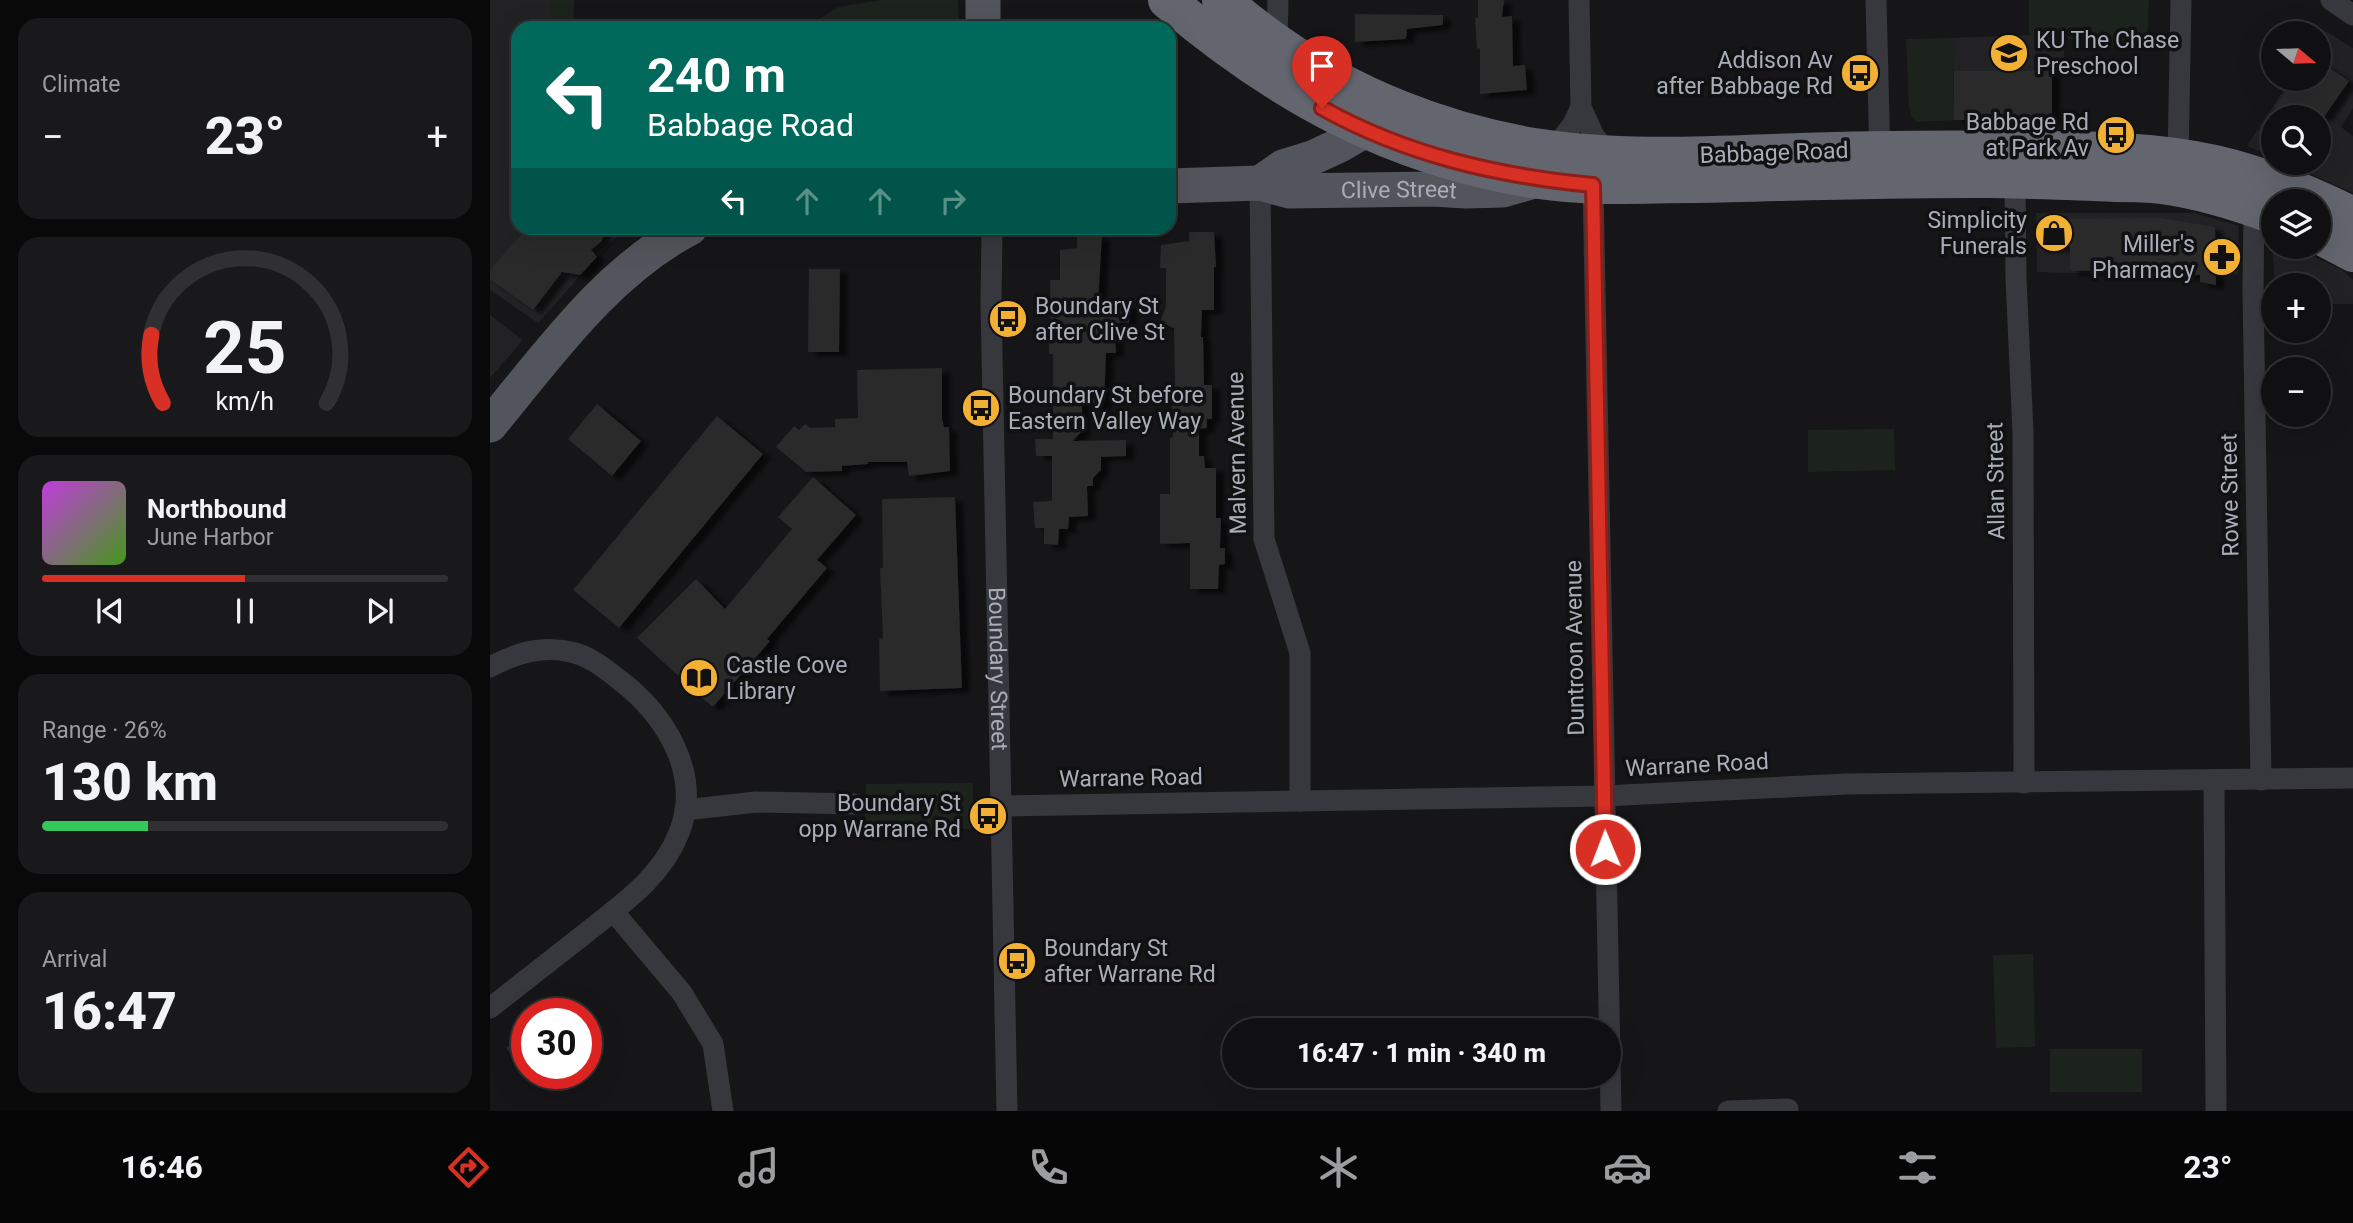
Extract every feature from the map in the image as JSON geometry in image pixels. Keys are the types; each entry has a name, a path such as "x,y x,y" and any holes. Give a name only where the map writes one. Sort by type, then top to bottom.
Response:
{"highway":[{"name":"Babbage Road","path":"1167,0 1260,72 1364,131 1391,142 1466,164 1601,169 1690,155 1880,165 2015,179 2161,185 2261,211"},
{"name":"Babbage Road","path":"1220,0 1277,44 1324,73 1414,116 1491,137 1546,165"},
{"name":"Babbage Road","path":"1880,165 2061,150 2178,158 2252,174 2294,189 2353,216"},
{"path":"2331,241 2353,253"}],"main road":[{"path":"983,0 983,21"},
{"name":"Clive Street","path":"1260,183 1283,167 1340,145 1364,131 1414,116"},
{"name":"Clive Street","path":"1176,186 1260,183 1289,191 1433,188 1503,190 1546,165"},
{"path":"490,425 589,309 643,259 676,235"}],"street":[{"path":"1277,44 1278,0"},
{"path":"1579,0 1581,107 1594,136 1601,169"},
{"path":"1876,0 1880,165"},
{"path":"2178,158 2181,0"},
{"path":"2331,0 2353,15"},
{"path":"1546,165 1581,107"},
{"name":"Duntroon Avenue","path":"1601,169 1604,796 1611,1111"},
{"name":"Allan Street","path":"2015,179 2016,278 2023,433 2024,783"},
{"name":"Malvern Avenue","path":"1260,183 1264,539 1300,653 1300,801"},
{"name":"Rowe Street","path":"2261,234 2253,292 2261,780"},
{"name":"Boundary Street","path":"992,235 991,317 1007,1111"},
{"path":"490,667 522,652 572,652 602,667 629,686 655,712 679,753 684,774 685,810 679,833 664,863 655,874 613,911 490,1008"},
{"name":"Warrane Road","path":"1001,806 1604,796 1846,784 2353,778"},
{"path":"2214,780 2216,1111"},
{"path":"685,810 756,802 855,804"},
{"path":"613,911 682,993 713,1044 723,1111"},
{"path":"1728,1111 1787,1109"}],"shaded area":[{"path":"490,0 550,0 550,21 511,21 511,235 618,235 538,323 490,290"},
{"path":"550,0 574,0 574,21 550,21"},
{"path":"881,0 958,0 959,21 815,21 839,7"},
{"path":"2029,0 2149,0 2147,45 2083,45 2064,36 2029,35"},
{"path":"2331,35 2353,48 2353,108 2341,127 2353,136 2353,193 2313,175 2331,175 2331,105 2274,105 2283,91 2331,91"},
{"name":"KU The Chase Preschool","path":"2064,36 2064,68 2036,71 2035,95 1954,96 1953,38"},
{"path":"1953,38 1954,120 1917,122 1911,116 1909,106 1906,39"},
{"path":"2261,125 2261,152 2247,146"},
{"path":"2036,213 2195,213 2239,226 2238,274 2164,276 2037,272"},
{"path":"2273,259 2318,259 2341,269 2353,280 2353,304 2331,304 2331,273 2274,273"},
{"path":"490,315 523,340 490,378"},
{"path":"1894,429 1895,470 1808,472 1808,430"},
{"path":"973,783 973,829 864,830 866,784"},
{"path":"2033,954 2035,1047 1996,1048 1993,955"},
{"path":"2050,1049 2142,1049 2142,1092 2050,1092"}],"building":[{"path":"1478,0 1504,0 1502,17 1512,16 1513,66 1525,65 1527,90 1480,94 1480,48 1477,49 1475,18 1478,18"},
{"path":"1355,14 1443,15 1443,25 1407,29 1406,39 1355,42"},
{"path":"2331,69 2349,81 2331,107 2276,105 2285,91 2331,91"},
{"path":"1954,71 2052,71 2052,120 1954,120"},
{"path":"2161,218 2215,227 2216,285 2200,282 2200,275 2164,276 2163,269 2070,271 2070,247 2039,248 2039,219"},
{"path":"1189,232 1214,232 1214,310 1202,310 1201,337 1204,385 1212,385 1212,419 1207,419 1207,428 1199,429 1199,456 1204,456 1205,468 1216,468 1216,518 1221,518 1220,548 1225,548 1225,564 1219,565 1218,589 1190,589 1190,543 1160,544 1160,494 1170,494 1172,385 1175,385 1174,328 1160,323 1166,306 1166,268 1160,268 1161,245 1189,241"},
{"path":"521,235 603,235 602,241 591,250 597,257 580,275 562,272 533,310 490,279 490,270"},
{"path":"1077,235 1102,235 1098,303 1130,303 1129,323 1114,323 1116,353 1106,353 1104,403 1098,410 1082,400 1082,431 1073,441 1126,440 1126,456 1101,457 1101,470 1093,478 1093,486 1087,486 1088,516 1069,517 1068,529 1059,529 1058,545 1044,544 1044,528 1035,528 1033,502 1052,501 1052,456 1036,456 1035,439 1053,439 1053,354 1049,354 1050,280 1060,280 1060,250 1077,248"},
{"path":"809,269 840,269 839,352 808,352"},
{"path":"942,368 942,419 944,427 949,427 950,471 909,476 907,462 868,462 842,466 842,471 806,472 776,447 794,426 799,430 805,424 810,428 835,427 835,419 858,418 857,370"},
{"path":"597,404 641,441 612,476 568,439"},
{"path":"717,416 763,454 619,628 573,590"},
{"path":"813,477 856,515 817,560 827,568 767,639 770,641 713,707 637,638 696,579 725,609 792,529 778,517"},
{"path":"955,497 962,688 880,691 879,639 883,638 880,568 883,568 882,499"}],"place":[{"name":"KU The Chase Preschool","path":"2009,53"},
{"name":"Addison Av after Babbage Rd","path":"1860,73"},
{"name":"Babbage Rd at Park Av","path":"2116,135"},
{"name":"Simplicity Funerals","path":"2054,233"},
{"name":"Miller's Pharmacy","path":"2222,257"},
{"name":"Boundary St after Clive St","path":"1008,319"},
{"name":"Boundary St before Eastern Valley Way","path":"981,408"},
{"name":"Castle Cove Library","path":"699,678"},
{"name":"Boundary St opp Warrane Rd","path":"988,816"},
{"name":"Boundary St after Warrane Rd","path":"1017,961"}],"route":[{"path":"1322,108 1391,142 1466,164 1538,180 1593,185 1605,849"}]}
